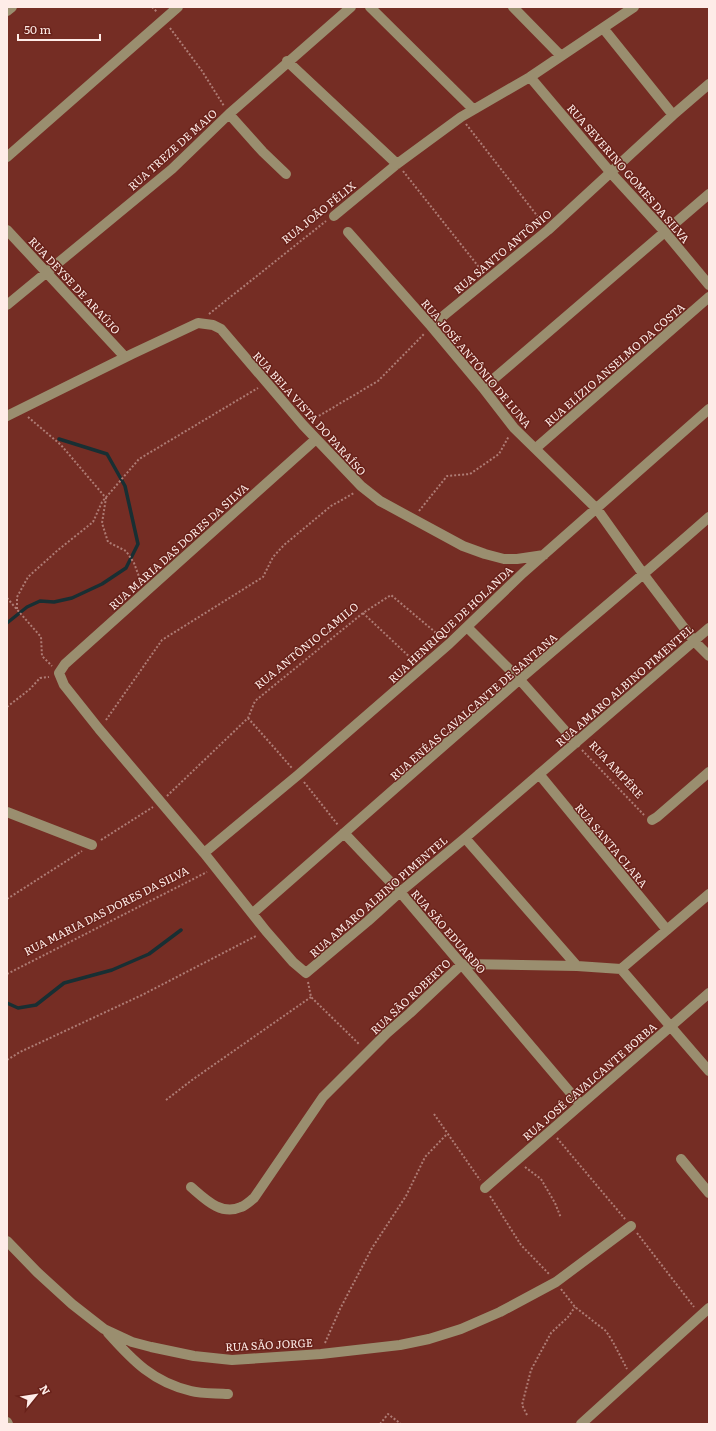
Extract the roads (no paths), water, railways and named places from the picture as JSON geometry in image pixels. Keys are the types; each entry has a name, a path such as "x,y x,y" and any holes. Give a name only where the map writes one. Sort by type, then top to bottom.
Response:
{"street":[{"path":"7,11 12,7"},
{"path":"7,157 178,7"},
{"name":"RUA TREZE DE MAIO","path":"7,305 172,169 229,114 351,7"},
{"path":"370,7 473,109"},
{"path":"513,7 561,56"},
{"name":"RUA JOÃO FÉLIX","path":"334,216 397,164 461,117 530,77 634,7"},
{"path":"603,28 673,115"},
{"path":"287,62 397,164"},
{"name":"RUA SEVERINO GOMES DA SILVA","path":"530,77 611,172 665,232 709,285"},
{"name":"RUA SANTO ANTÔNIO","path":"432,326 548,230 673,115 709,84"},
{"path":"229,114 263,152 286,174"},
{"path":"483,388 709,194"},
{"name":"RUA DEYSE DE ARAÚJO","path":"7,230 125,357"},
{"name":"RUA JOSÉ ANTÔNIO DE LUNA","path":"348,232 432,326 514,428 597,509 694,641 709,656"},
{"name":"RUA ELÍZIO ANSELMO DA COSTA","path":"536,448 709,297"},
{"name":"RUA BELA VISTA DO PARAÍSO","path":"125,357 198,323 213,325 221,329 303,425 360,486 380,501 463,546 484,554 504,559 517,559 544,555"},
{"path":"7,416 125,357"},
{"name":"RUA HENRIQUE DE HOLANDA","path":"204,853 298,775 449,644 523,572 597,509 709,409"},
{"name":"RUA MARIA DAS DORES DA SILVA","path":"59,673 65,664 316,439"},
{"name":"RUA ENÉAS CAVALCANTE DE SANTANA","path":"253,913 709,517"},
{"name":"RUA AMPÉRE","path":"467,627 520,680 576,743"},
{"name":"RUA AMARO ALBINO PIMENTEL","path":"59,673 64,685 99,729 204,853 266,931 293,962 306,973 709,628"},
{"path":"652,820 658,817 709,772"},
{"name":"RUA SANTA CLARA","path":"538,774 667,930"},
{"path":"7,812 92,845"},
{"name":"RUA SÃO EDUARDO","path":"344,833 400,892 580,1104"},
{"path":"465,838 577,966"},
{"path":"709,894 621,969 709,1071"},
{"name":"RUA SÃO ROBERTO","path":"192,1187 208,1202 224,1210 240,1207 254,1198 323,1097 368,1053 386,1033 410,1013 462,964 577,966 621,969"},
{"name":"RUA JOSÉ CAVALCANTE BORBA","path":"485,1188 709,993"},
{"path":"681,1159 709,1193"},
{"name":"RUA SÃO JORGE","path":"7,1241 42,1277 72,1304 104,1329 132,1342 194,1356 232,1360 321,1354 400,1345 429,1339 461,1329 500,1312 556,1282 631,1226"},
{"path":"581,1424 709,1308"},
{"path":"104,1329 129,1356 167,1384 192,1391 228,1394"}],"waterway":[{"path":"7,623 27,607 40,601 54,602 72,598 102,584 126,568 138,544 125,486 107,454 59,439"},
{"path":"7,1003 18,1008 36,1005 64,983 112,970 149,954 181,930"}]}
